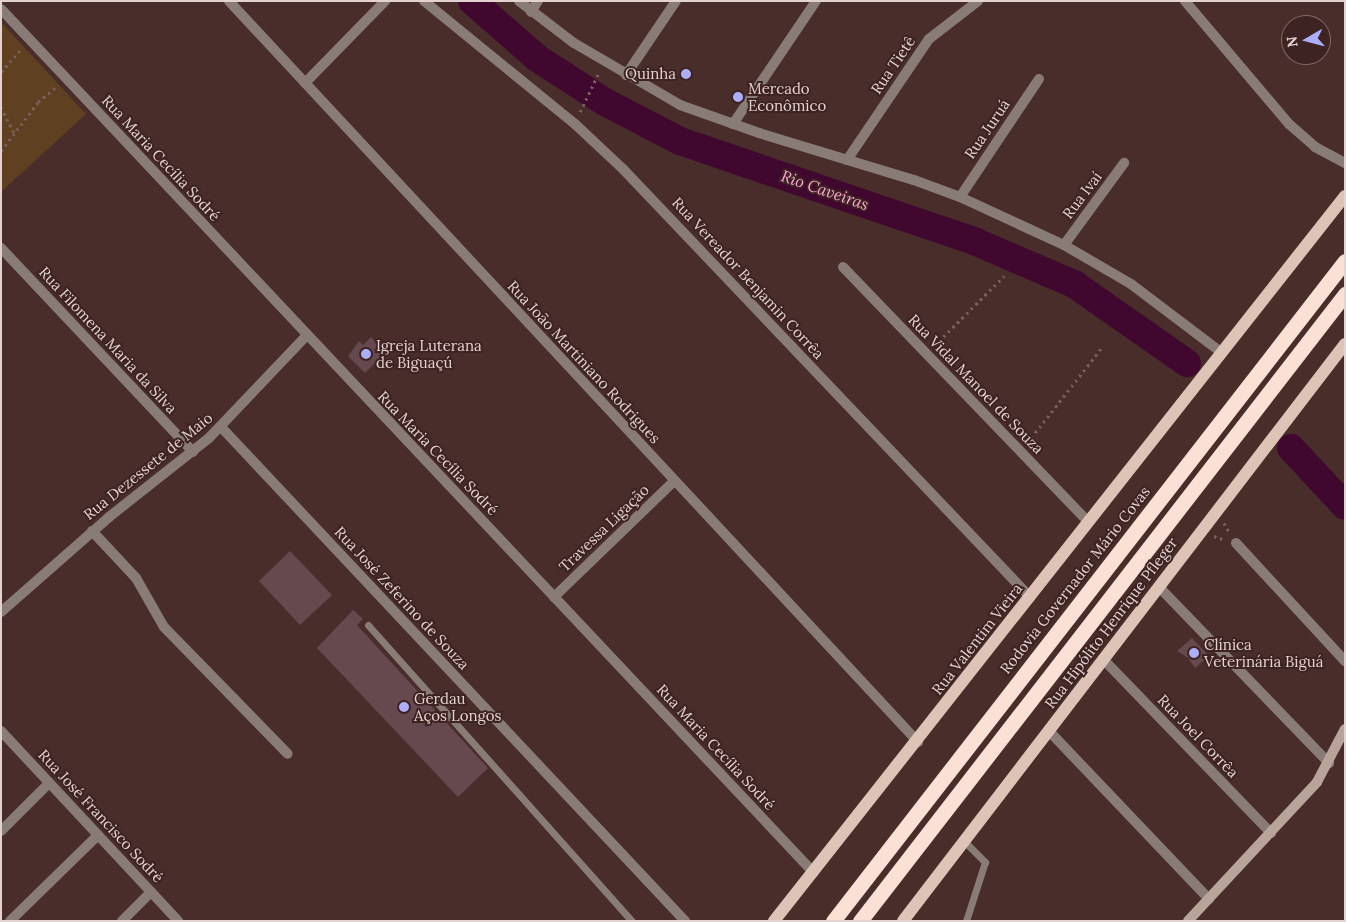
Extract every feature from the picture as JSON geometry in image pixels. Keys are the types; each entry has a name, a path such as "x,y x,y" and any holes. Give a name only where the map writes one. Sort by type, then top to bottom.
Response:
{"highway":[{"name":"Rodovia Governador Mário Covas","path":"833,921 1345,261"},
{"path":"860,921 1345,294"}],"main road":[{"name":"Rua Valentim Vieira","path":"774,921 918,742 1202,376 1345,196"},
{"name":"Rua Hipólito Henrique Pfleger","path":"903,921 1345,344"},
{"path":"1188,921 1317,782 1345,729"}],"street":[{"name":"Rua João Martiniano Rodrigues","path":"229,1 918,742"},
{"path":"304,83 385,1"},
{"name":"Rua Vereador Benjamin Corrêa","path":"424,1 575,124 630,176 1030,597"},
{"path":"519,1 531,12 626,75 680,105 733,124 960,197 1064,244 1131,284 1221,352"},
{"path":"531,12 538,1"},
{"path":"626,75 676,1"},
{"path":"733,124 816,1"},
{"name":"Rua Tietê","path":"847,160 929,39 978,1"},
{"path":"1185,1 1289,124 1315,147 1345,164"},
{"name":"Rua Maria Cecília Sodré","path":"1,9 306,336 814,872"},
{"name":"Rua Juruá","path":"960,197 1039,79"},
{"name":"Rua Ivaí","path":"1064,244 1124,163"},
{"name":"Rua Filomena Maria da Silva","path":"1,248 193,452"},
{"name":"Rua Vidal Manoel de Souza","path":"842,267 1088,522"},
{"name":"Rua Dezessete de Maio","path":"1,612 92,531 193,452 221,427 306,336"},
{"name":"Rua José Zeferino de Souza","path":"221,427 685,921"},
{"name":"Travessa Ligação","path":"554,597 674,481"},
{"path":"92,531 136,578 164,627 288,754"},
{"path":"1236,543 1345,661"},
{"path":"1159,587 1329,762"},
{"name":"Rua Joel Corrêa","path":"1104,659 1271,833"},
{"name":"Rua José Francisco Sodré","path":"1,731 178,921"},
{"path":"1048,731 1209,899"},
{"path":"1,831 49,782"},
{"path":"10,921 98,835"},
{"path":"122,921 151,892"}],"lane":[{"path":"368,625 632,921"},
{"path":"964,841 985,862 966,921"}],"path":[{"path":"1,72 30,40"},
{"path":"580,112 598,74"},
{"path":"2,150 38,102 66,78"},
{"path":"1,107 14,134"},
{"path":"926,354 1004,276"},
{"path":"1020,452 1103,346"},
{"path":"1217,511 1236,543"},
{"path":"1200,533 1236,543"}],"shaded area":[{"path":"1,22 86,114 1,192"}],"building":[{"name":"Igreja Luterana de Biguaçú","path":"371,337 386,352 365,373 348,356 359,341 363,345"},
{"path":"290,551 332,595 300,625 259,581"},
{"name":"Gerdau Aços Longos","path":"353,610 363,619 357,625 488,768 458,797 317,648"},
{"name":"Clínica Veterinária Biguá","path":"1192,638 1209,656 1195,668 1188,658 1177,651"}],"waterway":[{"name":"Rio Caveiras","path":"472,1 537,58 605,102 680,141 976,242 1074,284 1187,363"},
{"name":"Rio Caveiras","path":"1291,448 1345,506"}],"place":[{"name":"Quinha","path":"686,74"},
{"name":"Mercado Econômico","path":"738,97"},
{"name":"Igreja Luterana de Biguaçú","path":"366,354"},
{"name":"Clínica Veterinária Biguá","path":"1194,653"},
{"name":"Gerdau Aços Longos","path":"404,707"}]}
